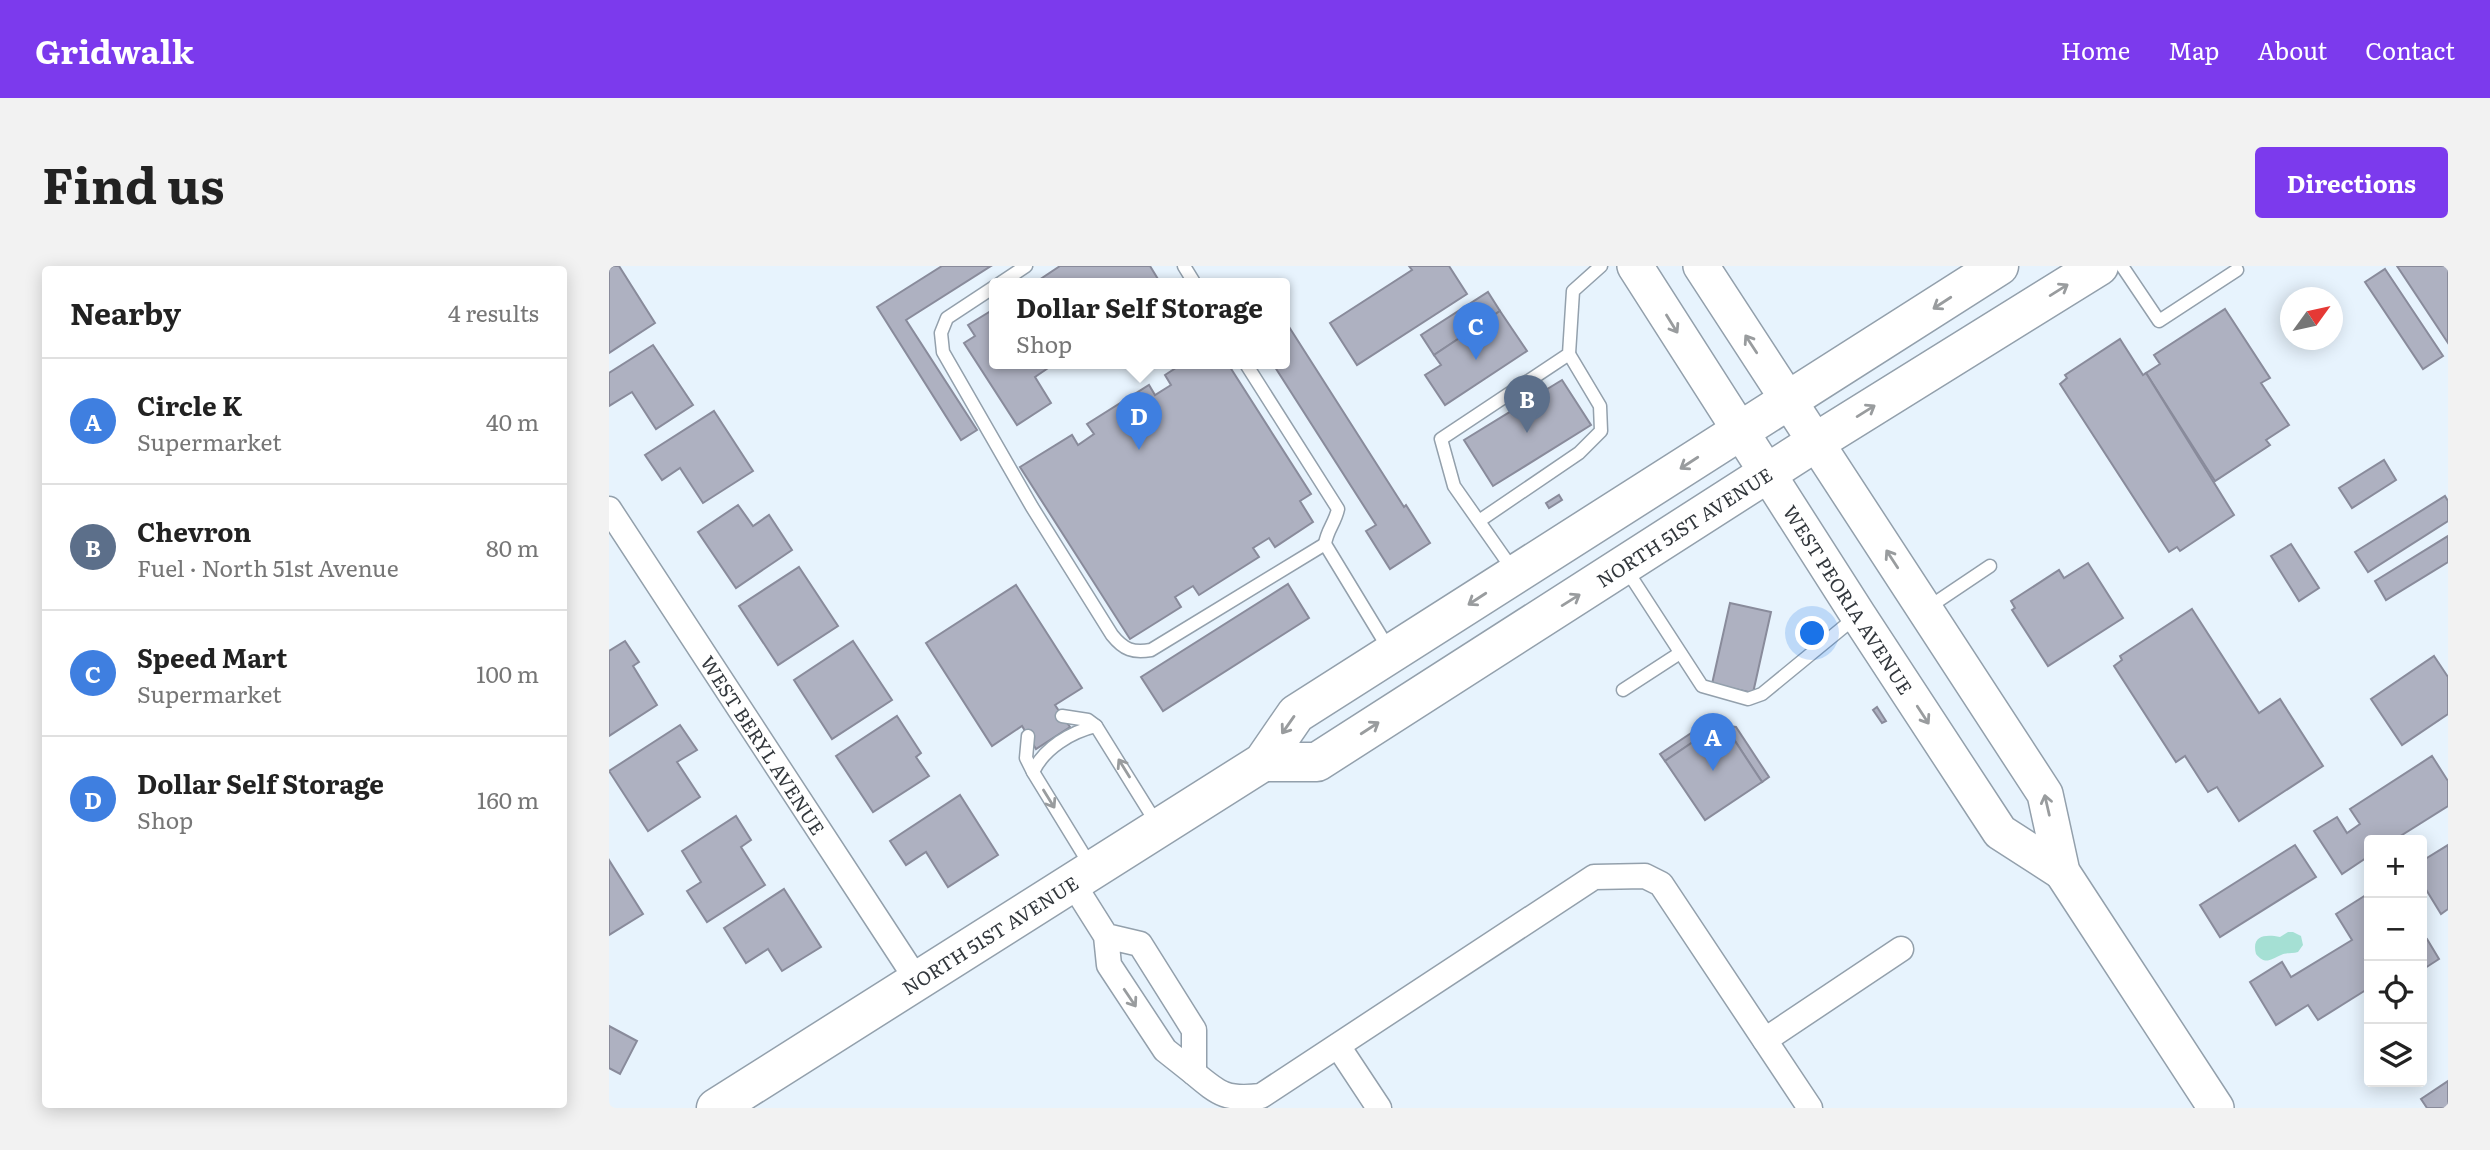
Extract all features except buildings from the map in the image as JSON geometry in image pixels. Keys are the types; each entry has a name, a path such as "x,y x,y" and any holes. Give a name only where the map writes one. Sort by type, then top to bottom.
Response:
{"main road":[{"name":"WEST PEORIA AVENUE","path":"1635,266 2000,832 2062,872"},
{"name":"WEST PEORIA AVENUE","path":"1700,266 2045,794 2062,872 2215,1108"},
{"name":"NORTH 51ST AVENUE","path":"716,1108 1263,762 1296,714 1999,266"},
{"name":"NORTH 51ST AVENUE","path":"1263,762 1317,762 1816,442 2099,266"}],"street":[{"name":"WEST BERYL AVENUE","path":"609,509 917,980"},
{"path":"1082,875 1106,936 1109,965 1165,1050 1216,1091 1238,1099 1261,1096 1594,877 1645,876 1661,884 1810,1108"},
{"path":"1106,936 1140,944 1194,1030 1194,1073"},
{"path":"1765,1040 1901,949"},
{"path":"1338,1045 1379,1108"}],"lane":[{"path":"1008,278 1026,266"},
{"path":"1479,521 1579,453 1601,431 1600,406 1569,354 1573,291 1601,266"},
{"path":"2122,266 2159,321 2237,270"},
{"path":"989,290 947,318 941,333 943,352 1032,507 1121,646 1134,652 1151,650 1325,544"},
{"path":"1516,574 1454,486 1441,439 1569,354"},
{"path":"1249,369 1338,509 1336,522 1327,531 1325,544 1391,653"},
{"path":"1624,566 1702,686 1748,699 1762,694 1858,615"},
{"path":"1925,610 1990,566"},
{"path":"1623,690 1680,653"},
{"path":"1062,716 1088,720 1096,726 1160,827"},
{"path":"1033,772 1037,762 1053,747 1084,729 1096,726"},
{"path":"1028,736 1027,758 1082,875"}],"shaded area":[{"path":"2288,932 2301,936 2303,945 2298,952 2268,960 2262,960 2256,954 2258,939 2280,937"}],"place":[{"name":"Speed Mart","path":"1476,360"},
{"name":"Chevron","path":"1527,433"},
{"name":"Dollar Self Storage","path":"1139,450"},
{"name":"Circle K","path":"1713,771"}]}
